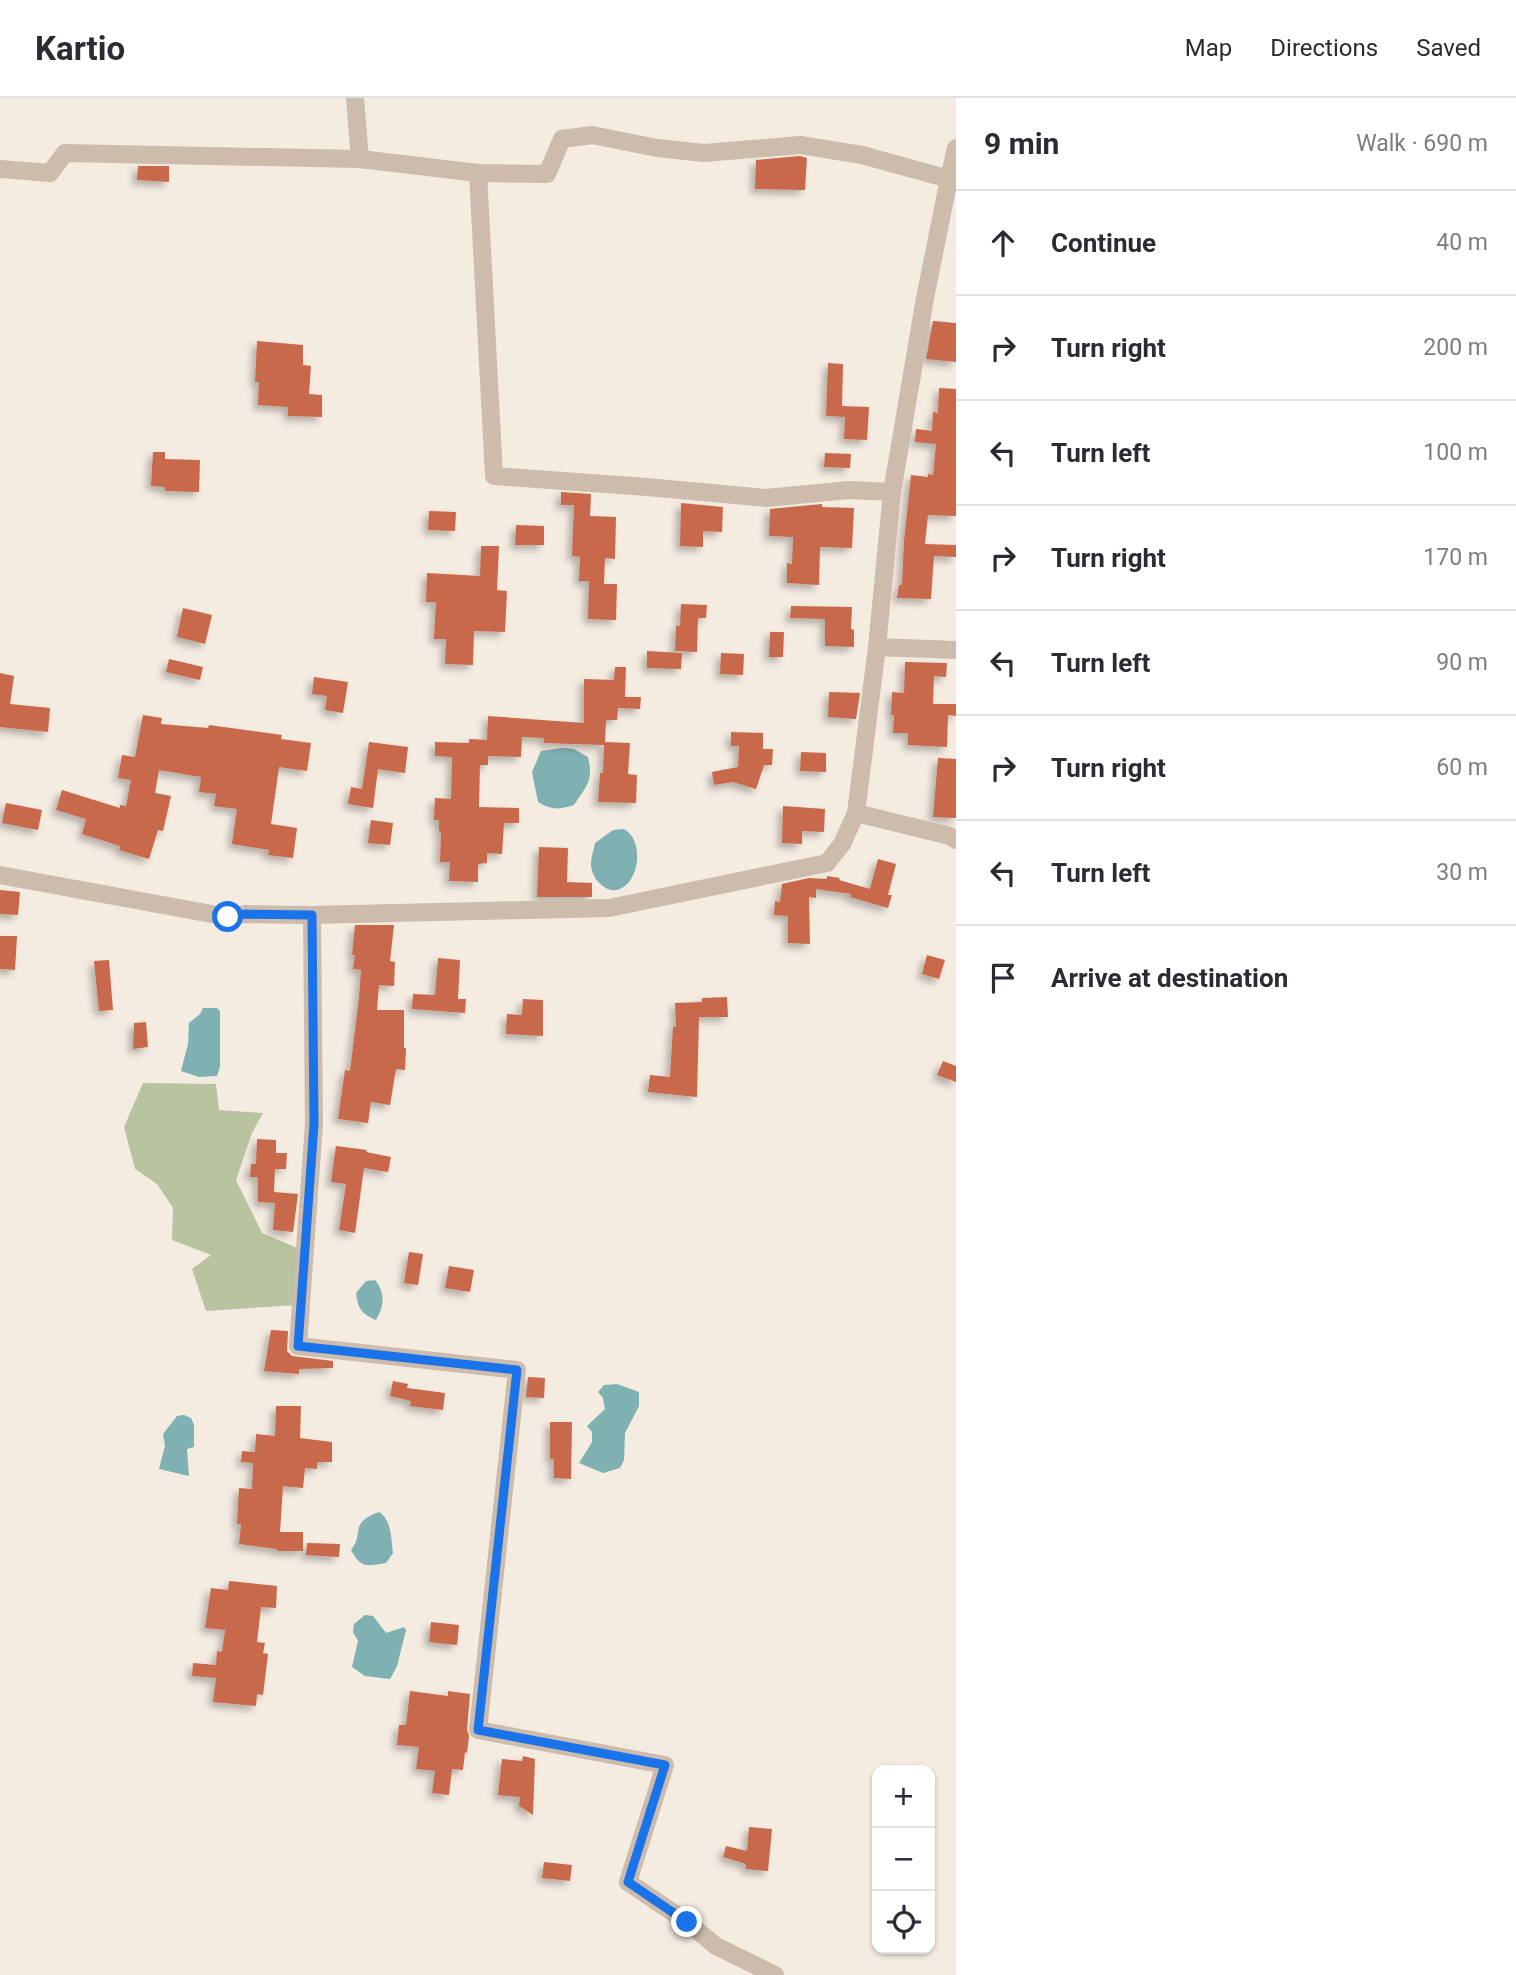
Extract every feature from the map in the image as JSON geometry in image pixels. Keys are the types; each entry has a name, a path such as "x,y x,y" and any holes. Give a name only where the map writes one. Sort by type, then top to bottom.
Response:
{"street":[{"path":"355,98 360,159"},
{"path":"0,169 50,173 65,153 360,159 478,173 547,174 562,139 592,135 657,148 704,153 800,145 862,155 952,180"},
{"path":"0,875 228,917 245,914 312,915 609,908 827,863 842,844 856,813 877,647 892,492 925,298 952,180 956,148"},
{"path":"478,173 494,476 766,498 849,490 892,492"},
{"path":"877,647 956,650"},
{"path":"856,813 950,836 956,840"},
{"path":"312,915 314,1124 298,1346 517,1370 478,1730 665,1765 628,1882 687,1922 716,1946 775,1975"}],"green space":[{"path":"143,1083 216,1084 219,1110 263,1113 252,1133 236,1180 262,1233 302,1250 296,1305 206,1311 192,1269 211,1255 172,1240 173,1208 157,1184 135,1169 124,1127"}],"water":[{"path":"574,749 588,757 588,783 574,805 564,808 547,807 538,802 532,772 541,751"},
{"path":"624,829 635,842 635,869 627,885 610,890 596,880 592,869 595,843 613,830"},
{"path":"203,1008 217,1008 220,1011 220,1067 217,1076 199,1077 181,1071 188,1044 189,1023"},
{"path":"375,1280 383,1300 376,1320 362,1310 356,1293 366,1281"},
{"path":"617,1384 639,1392 639,1406 625,1433 624,1460 620,1468 603,1473 579,1463 592,1442 592,1432 587,1426 605,1409 603,1398 598,1392 604,1385"},
{"path":"177,1416 191,1418 194,1425 194,1447 187,1449 189,1476 159,1469 165,1446 163,1434"},
{"path":"379,1512 389,1525 393,1553 386,1563 365,1565 351,1550 360,1524"},
{"path":"365,1615 373,1616 386,1633 404,1627 406,1630 397,1666 390,1679 365,1676 352,1667 358,1641 353,1632 354,1624"}],"building":[{"path":"800,156 807,158 805,190 755,189 756,160"},
{"path":"138,166 169,166 169,182 137,180"},
{"path":"933,321 956,323 956,362 926,359"},
{"path":"257,341 303,345 303,365 311,366 309,394 322,395 322,417 288,416 288,407 258,405 259,382 255,382"},
{"path":"828,363 843,364 842,406 869,407 867,440 844,439 845,417 826,416"},
{"path":"939,388 956,389 956,516 928,515 925,544 956,545 956,557 934,556 931,599 897,598 899,585 902,585 911,475 933,475 936,444 915,442 916,429 932,431 933,412 938,413"},
{"path":"153,452 165,452 165,459 200,460 199,492 165,491 165,487 151,486"},
{"path":"825,453 851,454 850,468 824,467"},
{"path":"561,492 591,494 590,516 616,517 615,559 605,558 604,584 617,584 616,620 588,619 589,581 579,581 580,557 572,556 574,505 561,505"},
{"path":"681,503 723,507 722,532 703,531 703,547 680,546"},
{"path":"822,504 822,507 854,508 852,548 820,547 819,585 787,583 787,563 792,564 793,537 769,536 770,509"},
{"path":"429,511 456,512 455,531 428,530"},
{"path":"516,525 544,526 544,545 515,545"},
{"path":"481,546 499,546 497,590 507,591 505,632 474,631 473,665 445,664 446,639 434,639 436,602 426,602 427,573 480,576"},
{"path":"681,604 707,605 706,618 698,618 697,652 675,651 676,626 680,626"},
{"path":"791,606 852,607 854,647 825,646 825,619 790,618"},
{"path":"183,608 212,615 205,644 177,637"},
{"path":"770,632 784,632 783,657 769,657"},
{"path":"647,651 682,653 681,669 647,668"},
{"path":"721,653 744,654 743,675 720,674"},
{"path":"169,659 203,667 200,680 166,672"},
{"path":"905,662 947,663 946,677 934,676 933,704 956,704 956,716 948,715 947,747 908,745 908,733 893,733 892,692 904,693"},
{"path":"615,667 626,667 625,697 641,697 640,709 618,708 617,720 606,720 605,742 630,743 628,774 637,775 636,803 598,802 604,745 544,743 544,738 522,737 521,757 488,756 488,765 480,765 479,807 519,808 519,823 504,823 502,854 487,853 487,863 478,864 478,882 449,881 450,862 440,862 441,832 439,820 434,820 435,798 451,799 452,757 435,756 435,742 469,743 469,739 487,740 488,716 584,723 584,679 614,680"},
{"path":"0,673 14,676 10,704 50,708 48,732 0,727"},
{"path":"314,677 348,682 343,713 325,710 327,696 312,694"},
{"path":"829,692 860,693 856,719 828,717"},
{"path":"143,715 162,718 161,724 208,728 209,725 282,735 281,739 311,743 307,771 279,767 271,824 297,828 293,858 268,855 269,850 232,844 237,809 214,806 216,794 199,792 201,777 159,770 155,793 171,796 163,831 158,830 149,859 82,834 86,819 56,810 62,790 120,808 120,805 126,806 131,780 118,778 122,755 135,757"},
{"path":"731,732 763,733 763,749 773,749 772,765 764,765 756,789 733,782 714,785 712,772 738,767 739,746 731,746"},
{"path":"369,742 408,747 405,773 378,769 373,808 348,804 351,787 362,789"},
{"path":"801,752 826,753 826,772 800,771"},
{"path":"938,758 956,759 956,818 933,817"},
{"path":"6,803 42,810 38,830 2,823"},
{"path":"783,806 825,809 824,832 802,831 802,844 782,843"},
{"path":"371,820 393,823 390,845 368,843"},
{"path":"539,847 568,848 567,882 592,883 592,897 537,897"},
{"path":"878,859 896,864 888,895 892,895 888,908 850,897 851,894 816,889 816,898 809,897 810,944 788,943 788,916 774,915 775,901 780,902 782,884 809,878 827,879 827,876 870,889"},
{"path":"0,890 20,892 18,915 0,914"},
{"path":"355,925 394,925 390,961 395,962 394,986 379,985 377,1010 404,1010 405,1070 396,1069 390,1105 371,1102 368,1123 338,1119 345,1070 350,1071 359,998 361,970 353,969 355,955 352,955"},
{"path":"0,936 17,936 15,970 0,969"},
{"path":"927,955 945,960 939,979 922,974"},
{"path":"438,958 460,960 458,999 466,999 465,1013 412,1009 413,994 435,995"},
{"path":"109,960 113,1010 99,1011 94,961"},
{"path":"727,997 728,1017 699,1017 697,1097 648,1092 650,1075 670,1077 673,1027 676,1027 675,1003 702,1002 702,998"},
{"path":"523,999 543,1000 543,1036 506,1034 507,1014 522,1015"},
{"path":"146,1022 148,1047 133,1049 134,1023"},
{"path":"943,1061 956,1066 956,1082 937,1075"},
{"path":"257,1139 276,1140 276,1153 287,1153 286,1169 275,1169 274,1192 298,1194 293,1232 273,1230 275,1203 258,1202 258,1177 250,1177 251,1164 256,1164"},
{"path":"336,1146 367,1150 366,1152 391,1157 388,1172 364,1168 355,1233 339,1230 346,1184 331,1182"},
{"path":"409,1252 423,1254 418,1285 404,1283"},
{"path":"449,1266 474,1270 470,1292 445,1288"},
{"path":"271,1330 288,1331 287,1351 292,1356 333,1361 333,1368 299,1369 299,1374 264,1371"},
{"path":"528,1377 545,1378 544,1398 526,1397"},
{"path":"393,1381 408,1384 407,1388 445,1393 443,1410 410,1406 411,1401 390,1396"},
{"path":"276,1406 301,1406 300,1438 332,1442 332,1462 317,1462 317,1469 305,1468 303,1488 283,1486 280,1532 303,1532 303,1551 277,1551 239,1544 239,1488 252,1489 253,1463 241,1462 242,1451 255,1452 256,1434 275,1436"},
{"path":"550,1422 572,1422 571,1479 554,1478 554,1459 550,1459"},
{"path":"307,1543 340,1544 339,1557 306,1555"},
{"path":"229,1581 277,1586 276,1608 261,1607 257,1642 265,1643 263,1653 268,1654 263,1695 257,1694 256,1706 213,1702 216,1678 192,1676 193,1663 216,1665 217,1651 222,1652 225,1630 205,1628 211,1588 228,1590"},
{"path":"431,1622 459,1625 457,1645 429,1642"},
{"path":"410,1691 448,1696 448,1691 470,1694 467,1753 465,1752 463,1770 452,1769 449,1795 432,1793 435,1771 416,1769 419,1747 397,1745 399,1725 406,1725"},
{"path":"523,1756 535,1759 533,1815 519,1806 520,1797 498,1795 502,1759 522,1761"},
{"path":"749,1827 772,1829 768,1871 746,1869 746,1864 723,1857 726,1846 747,1851"},
{"path":"544,1862 572,1865 570,1881 542,1878"}],"route":[{"path":"228,917 245,914 312,915 314,1124 298,1346 517,1370 478,1730 665,1765 628,1882 687,1922"}]}
